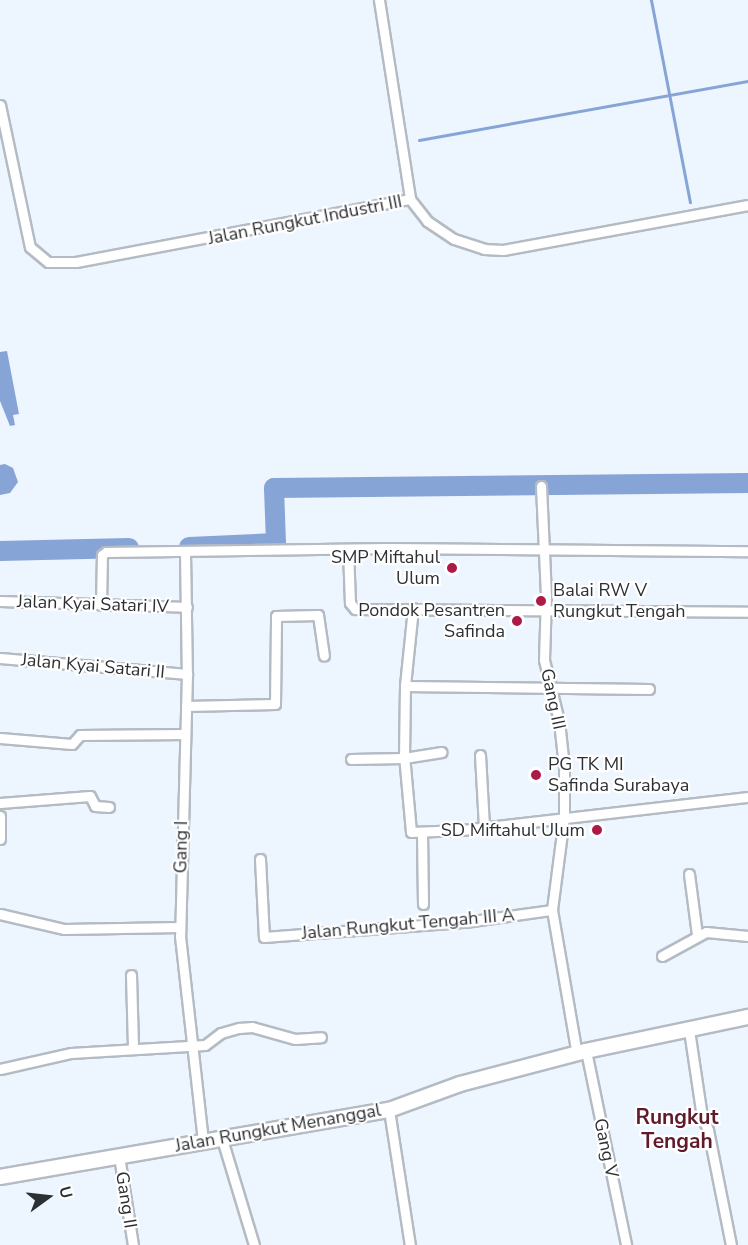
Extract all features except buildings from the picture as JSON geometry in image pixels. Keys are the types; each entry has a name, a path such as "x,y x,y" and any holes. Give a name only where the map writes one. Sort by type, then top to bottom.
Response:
{"main road":[{"name":"Jalan Rungkut Menanggal","path":"0,1178 389,1110 460,1084 581,1053 748,1017"}],"street":[{"path":"380,0 410,199"},
{"name":"Jalan Rungkut Industri III","path":"0,105 30,247 48,262 88,260 410,199 427,221 446,235 471,246 494,249 748,205"},
{"name":"Gang III","path":"541,486 546,610 543,650 564,767 564,817 552,910 581,1053"},
{"path":"348,549 351,607 748,612"},
{"path":"101,605 104,553 348,549 748,551"},
{"name":"Gang I","path":"185,552 187,674 180,927 203,1141"},
{"name":"Jalan Kyai Satari IV","path":"0,601 187,607"},
{"path":"414,608 405,686 404,758 408,830 422,832 484,826 748,797"},
{"path":"186,706 275,704 276,616 318,615 324,656"},
{"name":"Jalan Kyai Satari II","path":"0,658 187,674"},
{"path":"405,686 551,690 649,689"},
{"path":"0,738 72,744 80,735 184,734"},
{"path":"351,759 404,758 442,752"},
{"path":"480,755 484,826"},
{"path":"0,803 90,796 94,805 109,807"},
{"path":"0,816 0,839"},
{"path":"422,832 423,904"},
{"name":"Jalan Rungkut Tengah III A","path":"260,859 264,937 465,922 552,910"},
{"path":"688,874 697,935"},
{"path":"0,914 64,929 180,927"},
{"path":"662,956 697,935 714,931 748,936"},
{"path":"131,975 133,1048"},
{"path":"0,1069 71,1053 192,1046 208,1043 227,1030 252,1027 286,1038 321,1037"},
{"path":"689,1030 702,1117 731,1245"},
{"name":"Gang V","path":"581,1053 626,1245"},
{"path":"389,1110 410,1245"},
{"path":"222,1139 254,1245"},
{"name":"Gang II","path":"119,1156 133,1245"}],"water":[{"path":"7,351 19,414 13,415 15,425 10,426 0,401 0,352"},
{"path":"5,464 13,468 18,482 10,493 0,495 0,465"}],"waterway":[{"path":"651,0 690,202"},
{"path":"419,140 748,81"},
{"path":"189,547 276,543 274,488 748,483"},
{"path":"0,551 129,548"}],"place":[{"name":"SMP Miftahul Ulum","path":"452,568"},
{"name":"Balai RW V Rungkut Tengah","path":"541,601"},
{"name":"Pondok Pesantren Safinda","path":"517,621"},
{"name":"PG TK MI Safinda Surabaya","path":"536,775"},
{"name":"SD Miftahul Ulum","path":"597,830"}],"district":[{"name":"Rungkut Tengah","path":"677,1129"}]}
